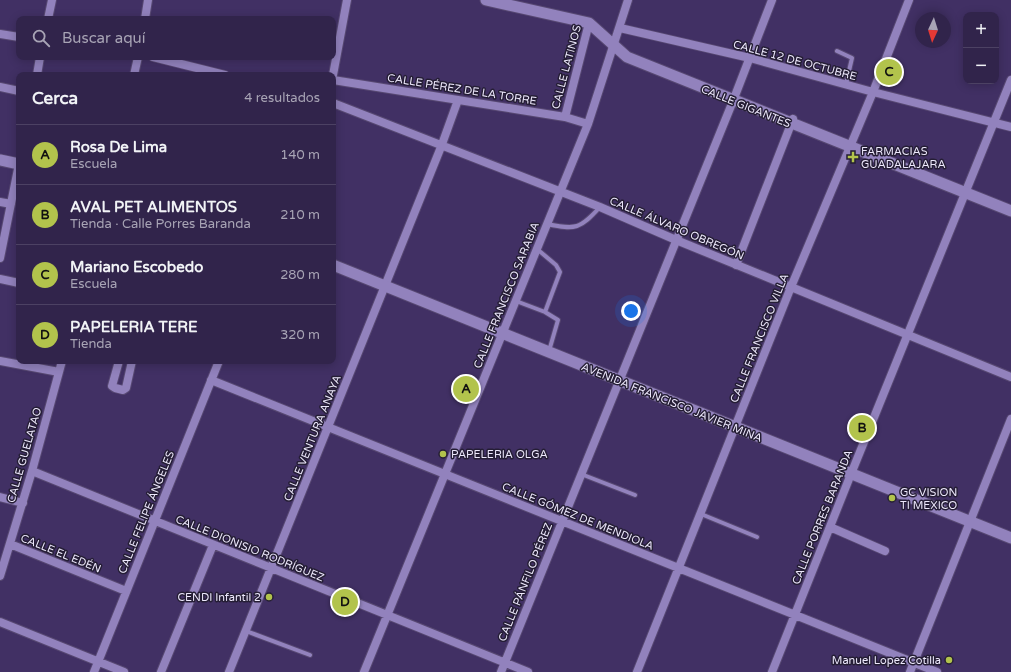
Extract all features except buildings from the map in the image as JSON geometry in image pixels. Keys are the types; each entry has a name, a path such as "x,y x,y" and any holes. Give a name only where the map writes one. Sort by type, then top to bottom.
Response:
{"main road":[{"path":"486,0 590,22"},
{"name":"CALLE GIGANTES","path":"590,22 627,57 733,101 792,121 850,147 1011,211"},
{"path":"0,160 16,163"},
{"name":"AVENIDA FRANCISCO JAVIER MINA","path":"336,266 1011,538"}],"street":[{"path":"49,16 52,0"},
{"path":"145,16 148,0"},
{"path":"336,59 347,0"},
{"name":"CALLE FRANCISCO SARABIA","path":"364,672 516,301 536,248 588,124 628,0"},
{"name":"CALLE PÁNFILO PÉREZ","path":"501,672 733,101 772,0"},
{"name":"CALLE FRANCISCO VILLA","path":"637,672 791,287 910,0"},
{"name":"CALLE LATINOS","path":"565,117 590,22"},
{"name":"CALLE 12 DE OCTUBRE","path":"620,28 750,58 846,85 1011,127"},
{"path":"0,34 16,37"},
{"path":"38,72 40,60"},
{"path":"135,72 137,60"},
{"path":"165,60 213,72"},
{"path":"334,72 336,60"},
{"name":"CALLE PÉREZ DE LA TORRE","path":"336,80 565,117 588,124"},
{"name":"CALLE PORRES BARANDA","path":"772,672 1011,80"},
{"path":"0,87 16,90"},
{"name":"CALLE VENTURA ANAYA","path":"229,672 385,286 458,100"},
{"name":"CALLE ÁLVARO OBREGÓN","path":"336,104 560,193 600,207 736,265 1011,377"},
{"path":"736,265 792,121"},
{"path":"0,258 3,231 11,204 16,179"},
{"path":"0,202 11,204"},
{"path":"0,279 16,282"},
{"path":"0,361 16,364"},
{"path":"16,364 59,372"},
{"name":"CALLE GUELATAO","path":"0,576 32,471 61,364"},
{"path":"118,364 112,386 123,390 126,388 131,364"},
{"name":"CALLE FELIPE ÁNGELES","path":"94,672 218,364"},
{"name":"CALLE GÓMEZ DE MENDIOLA","path":"211,380 937,672"},
{"path":"910,672 1011,419"},
{"name":"CALLE DIONISIO RODRÍGUEZ","path":"32,471 528,672"},
{"path":"0,497 23,502"},
{"path":"830,528 885,551"},
{"name":"CALLE EL EDÉN","path":"10,544 126,591"},
{"path":"161,672 213,545"},
{"path":"0,622 124,672"}],"lane":[{"path":"837,51 852,58 846,85"},
{"path":"547,224 568,229 576,227 589,219 600,207"},
{"path":"536,248 556,265 560,272 545,312"},
{"path":"516,301 545,312 558,320 548,352"},
{"path":"581,474 635,495"},
{"path":"701,514 756,537"},
{"path":"246,631 310,656"}],"place":[{"name":"Mariano Escobedo","path":"889,72"},
{"name":"FARMACIAS GUADALAJARA","path":"853,157"},
{"name":"Rosa De Lima","path":"466,389"},
{"name":"AVAL PET ALIMENTOS","path":"862,428"},
{"name":"PAPELERIA OLGA","path":"443,454"},
{"name":"GC VISION TI MEXICO","path":"892,498"},
{"name":"CENDI Infantil 2","path":"269,597"},
{"name":"PAPELERIA TERE","path":"345,602"},
{"name":"Manuel Lopez Cotilla","path":"949,660"}]}
